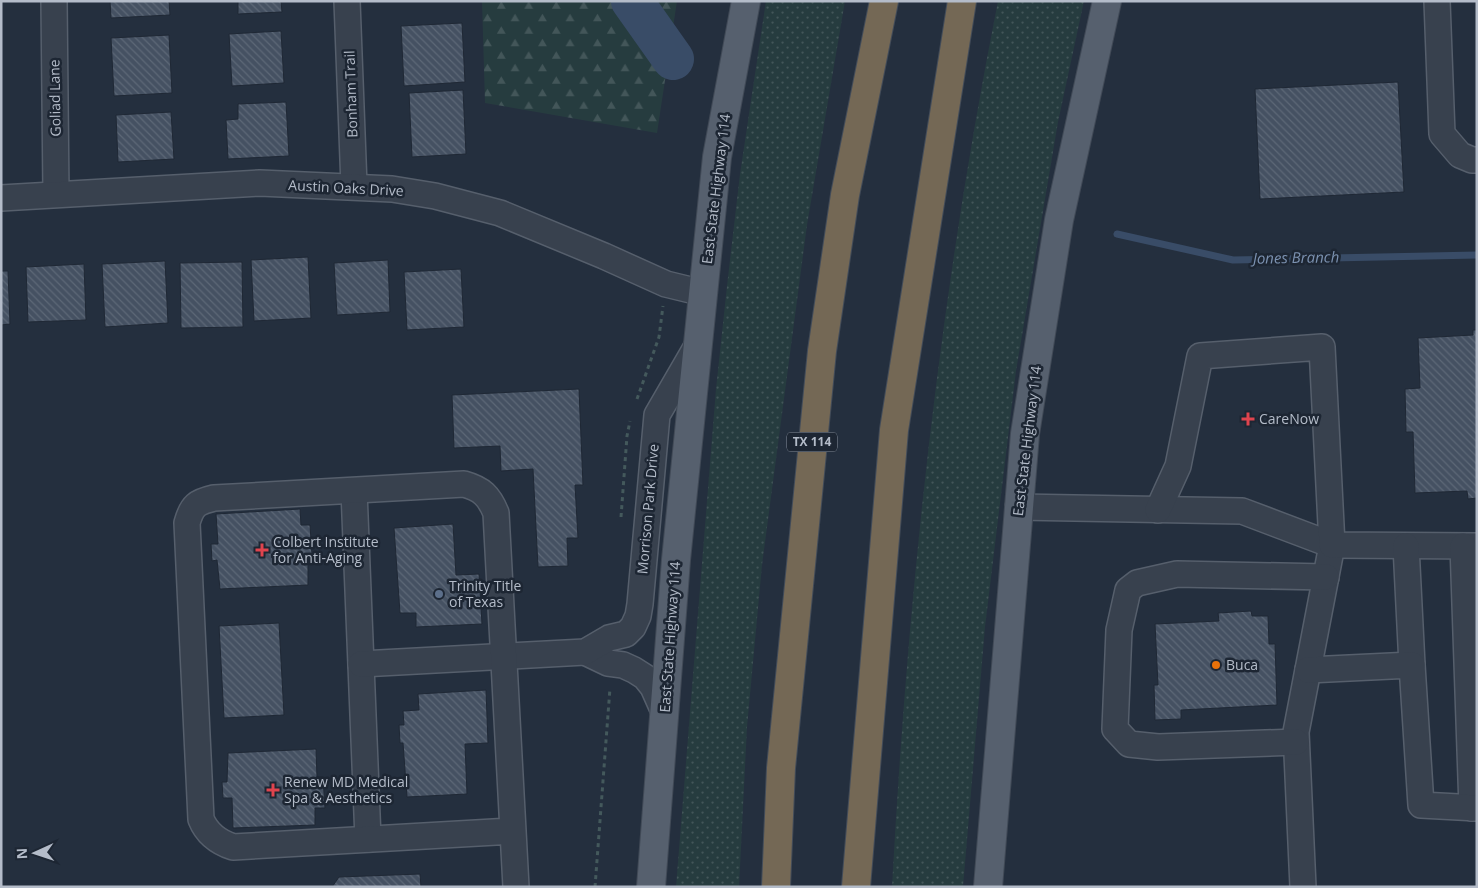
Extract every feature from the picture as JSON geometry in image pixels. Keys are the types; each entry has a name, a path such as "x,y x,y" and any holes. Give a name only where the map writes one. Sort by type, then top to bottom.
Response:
{"highway":[{"name":"TX 114","path":"776,887 781,768 822,351 845,195 884,1"},
{"path":"856,887 894,430 962,1"}],"main road":[{"name":"East State Highway 114","path":"651,887 676,560 717,156 746,1"},
{"name":"East State Highway 114","path":"988,887 1025,434 1059,220 1107,1"}],"street":[{"name":"Goliad Lane","path":"54,1 56,194"},
{"name":"Bonham Trail","path":"347,1 354,186"},
{"path":"1437,1 1442,134 1460,155 1477,160"},
{"name":"Austin Oaks Drive","path":"1,198 260,183 392,189 436,196 500,213 666,284 703,293"},
{"name":"Morrison Park Drive","path":"361,664 585,652 609,638 626,634 633,627 638,616 657,415 697,346"},
{"path":"1158,510 1178,466 1200,356 1322,347 1332,545 1296,732 1302,887"},
{"path":"512,831 233,847 220,843 205,828 201,818 187,523 190,511 201,501 214,498 464,484 477,487 490,500 496,513 516,887"},
{"path":"354,491 368,839"},
{"path":"1018,507 1242,511 1332,545 1470,546 1474,808 1421,805 1406,546"},
{"path":"1296,742 1158,747 1128,744 1115,729 1120,630 1128,590 1137,583 1177,574 1326,577"},
{"name":"Morrison Park Drive","path":"585,652 608,663 623,665 645,677 654,687 665,714"},
{"path":"1308,670 1412,665"}],"green space":[{"path":"482,1 677,1 657,133 485,103"},
{"path":"766,1 845,1 807,225 762,565 747,727 739,887 676,887 716,389 740,174"},
{"path":"998,1 1084,1 1058,122 1016,371 985,627 963,887 892,887 907,664 929,442 959,221"}],"building":[{"path":"110,1 169,1 170,15 111,18"},
{"path":"238,1 281,1 282,12 238,14"},
{"path":"462,23 465,82 404,86 401,26"},
{"path":"281,31 284,83 232,86 229,34"},
{"path":"169,35 172,93 114,96 111,38"},
{"path":"1398,82 1404,192 1260,199 1255,89"},
{"path":"463,90 466,154 412,157 409,93"},
{"path":"286,102 289,156 228,159 226,120 238,119 238,104"},
{"path":"171,112 174,159 118,162 116,115"},
{"path":"308,257 311,318 254,321 251,260"},
{"path":"388,260 390,312 337,315 334,263"},
{"path":"165,261 168,323 105,327 102,264"},
{"path":"242,262 243,327 181,328 180,263"},
{"path":"84,264 86,320 28,322 26,267"},
{"path":"461,269 464,327 407,330 404,272"},
{"path":"1,271 8,271 10,324 1,325"},
{"path":"1473,330 1477,330 1477,498 1468,499 1467,491 1415,493 1413,432 1406,432 1405,389 1420,388 1418,338 1473,335"},
{"path":"579,389 583,485 575,485 578,538 567,538 568,566 538,567 533,469 501,471 500,446 454,448 452,395"},
{"name":"Colbert Institute for Anti-Aging","path":"300,509 301,525 310,525 312,555 308,556 308,585 220,589 217,560 212,561 211,544 218,544 216,514"},
{"name":"Trinity Title of Texas","path":"453,524 456,575 479,574 482,624 416,627 416,613 400,613 394,528"},
{"name":"Buca","path":"1251,611 1252,616 1268,616 1269,644 1275,644 1277,705 1181,710 1181,719 1155,720 1154,685 1158,685 1155,624 1219,621 1218,613"},
{"path":"279,623 284,715 224,718 219,626"},
{"path":"486,690 488,743 465,744 467,794 407,797 403,743 400,743 399,725 404,725 403,711 419,710 418,694"},
{"name":"Renew MD Medical Spa & Aesthetics","path":"316,749 317,777 323,777 325,808 315,808 315,825 233,828 232,798 223,798 222,782 227,782 228,753"},
{"path":"420,874 421,887 332,887 339,877"}],"waterway":[{"name":"Jones Branch","path":"632,1 673,59"},
{"name":"Jones Branch","path":"1117,234 1233,260 1477,255"}],"place":[{"name":"CareNow","path":"1248,419"},
{"name":"Colbert Institute for Anti-Aging","path":"262,550"},
{"name":"Trinity Title of Texas","path":"439,594"},
{"name":"Buca","path":"1216,665"},
{"name":"Renew MD Medical Spa & Aesthetics","path":"273,790"}]}
